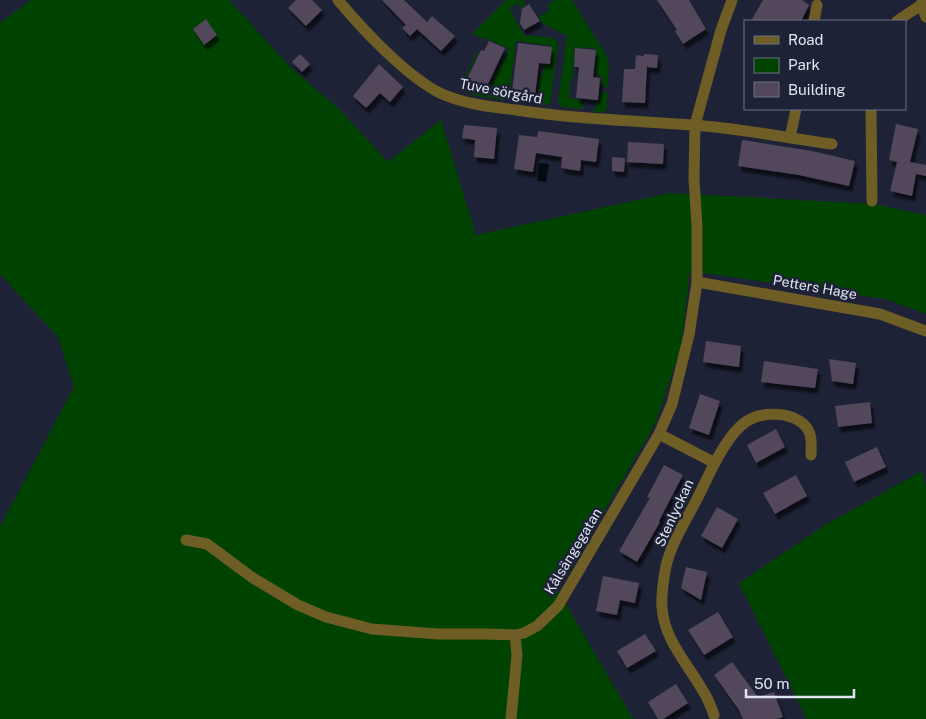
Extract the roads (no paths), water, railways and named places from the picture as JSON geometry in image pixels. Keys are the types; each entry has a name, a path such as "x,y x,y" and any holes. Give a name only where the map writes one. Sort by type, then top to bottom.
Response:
{"street":[{"name":"Tuve sörgård","path":"338,0 352,18 404,68 442,94 482,105 547,115 609,121 695,125"},
{"name":"Kålsängegatan","path":"186,540 207,544 254,578 298,605 326,617 372,629 438,634 524,634 537,626 558,606 660,434 672,404 689,335 697,282 694,179 695,125 721,30 732,0"},
{"path":"898,20 922,3 926,17"},
{"path":"814,20 817,5"},
{"path":"790,138 796,110"},
{"path":"871,110 872,201"},
{"path":"695,125 832,144"},
{"name":"Petters Hage","path":"697,282 880,314 926,331"},
{"name":"Stenlyckan","path":"714,715 704,692 675,648 666,628 661,606 666,565 681,528 716,463 737,431 748,421 765,415 778,414 789,415 804,422 812,439 811,456"},
{"path":"660,434 716,463"},
{"path":"511,719 517,655 515,635"}]}
